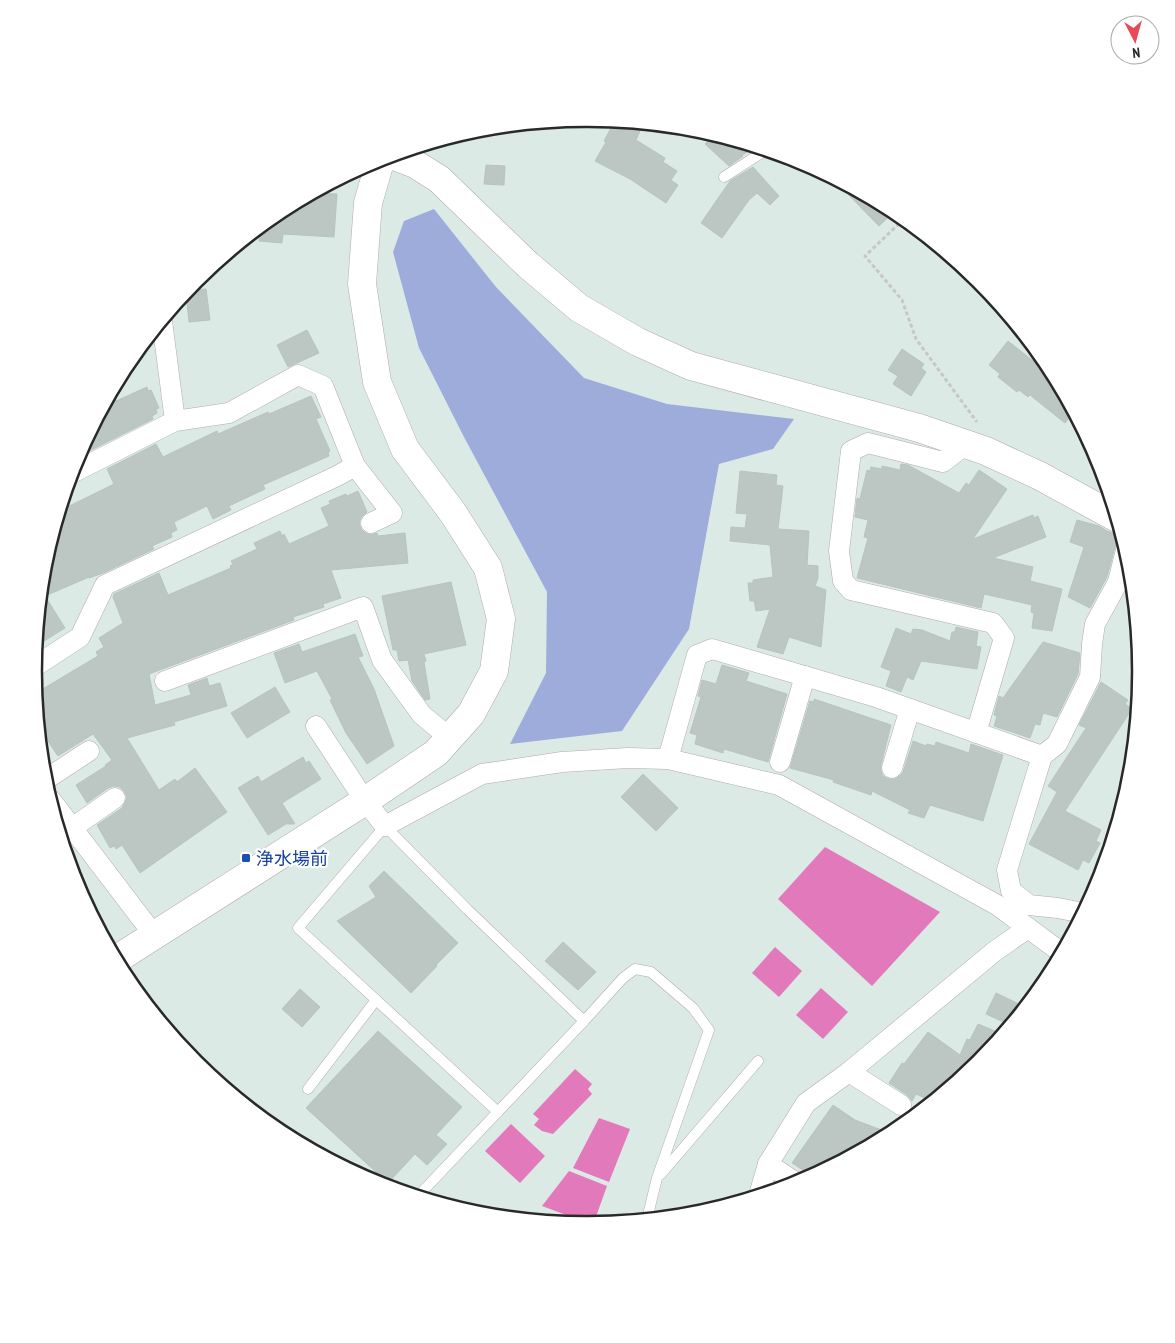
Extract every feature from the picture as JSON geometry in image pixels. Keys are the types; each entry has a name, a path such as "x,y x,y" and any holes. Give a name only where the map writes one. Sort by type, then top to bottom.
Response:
{"street":[{"path":"402,159 415,164 440,179 528,265 579,308 638,342 691,366 919,428 976,448 1040,476 1109,514"},
{"path":"61,814 72,828 135,948 365,801 436,753 471,714 494,671 501,619 488,568 454,512 405,449 377,382 362,284 368,203 378,168"},
{"path":"162,331 175,421"},
{"path":"82,468 175,421 229,413 298,375 323,386 355,466 392,513 371,523"},
{"path":"976,448 943,462 868,443 851,451 839,552 843,581 851,590 993,623 1004,638 976,732"},
{"path":"43,661 80,637 106,585 355,466"},
{"path":"1077,912 1029,905 1011,891 1007,870 1042,756 1057,744 1090,677 1095,624 1118,582 1122,566"},
{"path":"165,681 363,608 382,660 422,715 450,738"},
{"path":"668,759 697,655 712,650 876,697 1042,756"},
{"path":"780,762 805,676"},
{"path":"892,768 910,709"},
{"path":"316,726 365,801 385,826 482,774 562,762 628,758 668,759 779,785 997,905 1056,949"},
{"path":"52,775 89,751"},
{"path":"72,828 115,798"},
{"path":"761,1189 768,1164 806,1103 849,1072 995,951 1028,928"},
{"path":"849,1072 901,1105"},
{"path":"768,1164 789,1178"}],"lane":[{"path":"724,178 760,154"},
{"path":"498,1112 298,928 385,826 468,910 584,1021"},
{"path":"423,1191 635,968 651,972 693,1008 709,1030 657,1178 648,1213"},
{"path":"308,1089 376,1000"},
{"path":"657,1178 758,1061"}],"path":[{"path":"899,224 865,256 902,300 916,339 976,419 976,448"}],"shaded area":[{"path":"434,209 496,287 584,378 667,404 794,419 773,449 719,464 689,629 622,731 510,744 546,673 547,592 419,348 393,252 404,221"},
{"path":"825,847 940,912 872,986 778,899"},
{"path":"775,947 802,971 779,997 752,973"},
{"path":"821,988 848,1012 823,1039 796,1015"},
{"path":"575,1069 592,1084 588,1089 592,1094 553,1134 542,1131 534,1125 539,1119 533,1114"},
{"path":"599,1118 630,1129 609,1182 573,1168"},
{"path":"511,1124 545,1156 520,1183 485,1151"},
{"path":"569,1171 607,1186 596,1216 567,1215 542,1206"}],"building":[{"path":"611,128 640,131 636,140 665,158 663,162 677,171 671,180 678,185 666,203 630,179 595,161 606,142 604,141"},
{"path":"709,140 749,151 729,166 705,144"},
{"path":"486,165 505,166 504,185 484,184"},
{"path":"753,167 779,196 770,205 757,193 749,200 722,238 701,223 730,181"},
{"path":"846,192 888,217 879,226"},
{"path":"327,194 337,194 334,237 283,234 282,243 259,241 259,237 285,218"},
{"path":"206,289 210,320 189,322 187,302 199,290"},
{"path":"307,330 319,353 288,367 277,345"},
{"path":"1008,341 1038,365 1069,418 1065,423 1030,395 1028,397 1019,390 1017,392 998,377 1000,374 989,365"},
{"path":"902,349 924,364 921,368 926,372 911,396 893,384 898,376 888,370"},
{"path":"147,387 148,391 151,390 159,408 156,409 157,413 152,416 153,419 90,451 99,430 116,401"},
{"path":"311,396 321,417 316,419 330,451 328,452 329,456 263,485 265,489 229,506 231,510 213,519 207,506 174,522 177,530 171,533 172,537 152,546 154,549 103,573 48,595 53,565 68,507 114,484 107,469 156,444 163,457 217,431 218,434 268,412 269,414"},
{"path":"901,464 908,465 959,493 966,483 969,485 979,470 1007,489 973,539 1033,515 1034,518 1038,516 1046,537 993,558 1033,567 1030,581 1062,589 1052,631 1032,628 1034,613 1031,612 1032,605 984,594 981,608 857,578 868,538 864,537 868,520 855,517 857,498 860,499 867,470 870,471 871,467 882,469 882,466 900,470"},
{"path":"740,471 777,475 776,485 783,486 778,529 809,531 807,565 818,566 818,578 815,586 826,590 821,647 789,637 783,654 757,647 770,609 756,611 754,601 750,601 748,583 753,583 753,580 773,577 770,545 730,541 731,527 745,528 747,514 736,513"},
{"path":"358,491 367,512 361,517 359,523 365,533 371,535 377,533 378,536 405,533 408,563 331,570 341,598 323,604 324,607 293,617 294,620 149,674 155,705 191,695 188,685 207,678 209,686 220,683 227,706 174,722 175,725 127,738 159,790 175,779 177,782 195,768 227,812 140,873 122,845 116,849 114,846 110,848 97,825 122,808 127,797 124,791 120,787 114,786 108,788 87,803 76,785 106,766 112,760 93,734 58,756 47,739 43,689 98,656 96,652 104,647 99,638 123,623 113,597 114,594 159,573 168,595 231,568 230,566 233,564 231,561 257,549 254,543 280,531 282,536 284,534 289,544 329,526 321,508 330,504 329,501 346,494 347,496"},
{"path":"1077,520 1099,526 1115,534 1117,543 1107,577 1090,608 1068,597 1084,547 1070,542"},
{"path":"451,582 466,645 424,654 430,699 425,700 412,681 408,660 399,661 397,650 393,650 382,596"},
{"path":"47,599 65,628 44,641"},
{"path":"956,627 978,632 976,646 981,647 977,669 921,661 913,680 907,677 901,692 886,686 891,671 881,667 896,628 911,634 913,629 922,630 950,641 952,632 955,632"},
{"path":"355,634 363,656 358,657 374,689 394,746 367,764 346,733 330,700 332,699 317,671 285,683 274,653 299,644 302,652"},
{"path":"1043,642 1080,653 1078,674 1057,717 1043,713 1040,725 1035,724 1030,738 994,726 997,716 994,715 999,696 1003,698"},
{"path":"722,665 749,673 746,681 787,694 768,762 724,749 723,753 695,744 697,735 690,733 701,697 698,696 702,680 716,684"},
{"path":"1101,682 1128,700 1125,704 1131,708 1131,711 1065,811 1101,830 1096,841 1100,843 1089,863 1083,860 1078,870 1029,844 1057,792 1048,786 1086,728 1079,725"},
{"path":"275,687 290,712 247,738 231,713"},
{"path":"814,699 891,725 881,765 883,776 889,779 895,779 903,772 913,741 926,746 927,744 935,746 936,742 969,753 971,744 1003,755 983,821 930,805 924,818 908,813 910,810 872,791 871,795 833,782 834,780 790,768 810,701 814,702"},
{"path":"303,757 306,763 309,761 321,779 282,803 295,824 286,824 268,835 238,788 258,776 261,782"},
{"path":"643,774 678,808 656,831 621,797"},
{"path":"384,871 458,943 411,993 337,921 376,897 369,886"},
{"path":"563,942 596,972 578,990 545,961"},
{"path":"300,989 320,1007 302,1027 282,1009"},
{"path":"996,993 1019,1004 1004,1022 986,1014"},
{"path":"978,1024 995,1031 973,1057 926,1098 916,1094 912,1101 907,1095 889,1083 902,1063 904,1064 928,1032 960,1055 967,1039 970,1040"},
{"path":"378,1031 462,1107 436,1135 447,1144 427,1165 415,1154 391,1180 379,1175 306,1108"},
{"path":"833,1105 855,1120 882,1130 829,1160 805,1171 792,1163"}],"place":[{"name":"浄水場前","path":"246,858"}]}
